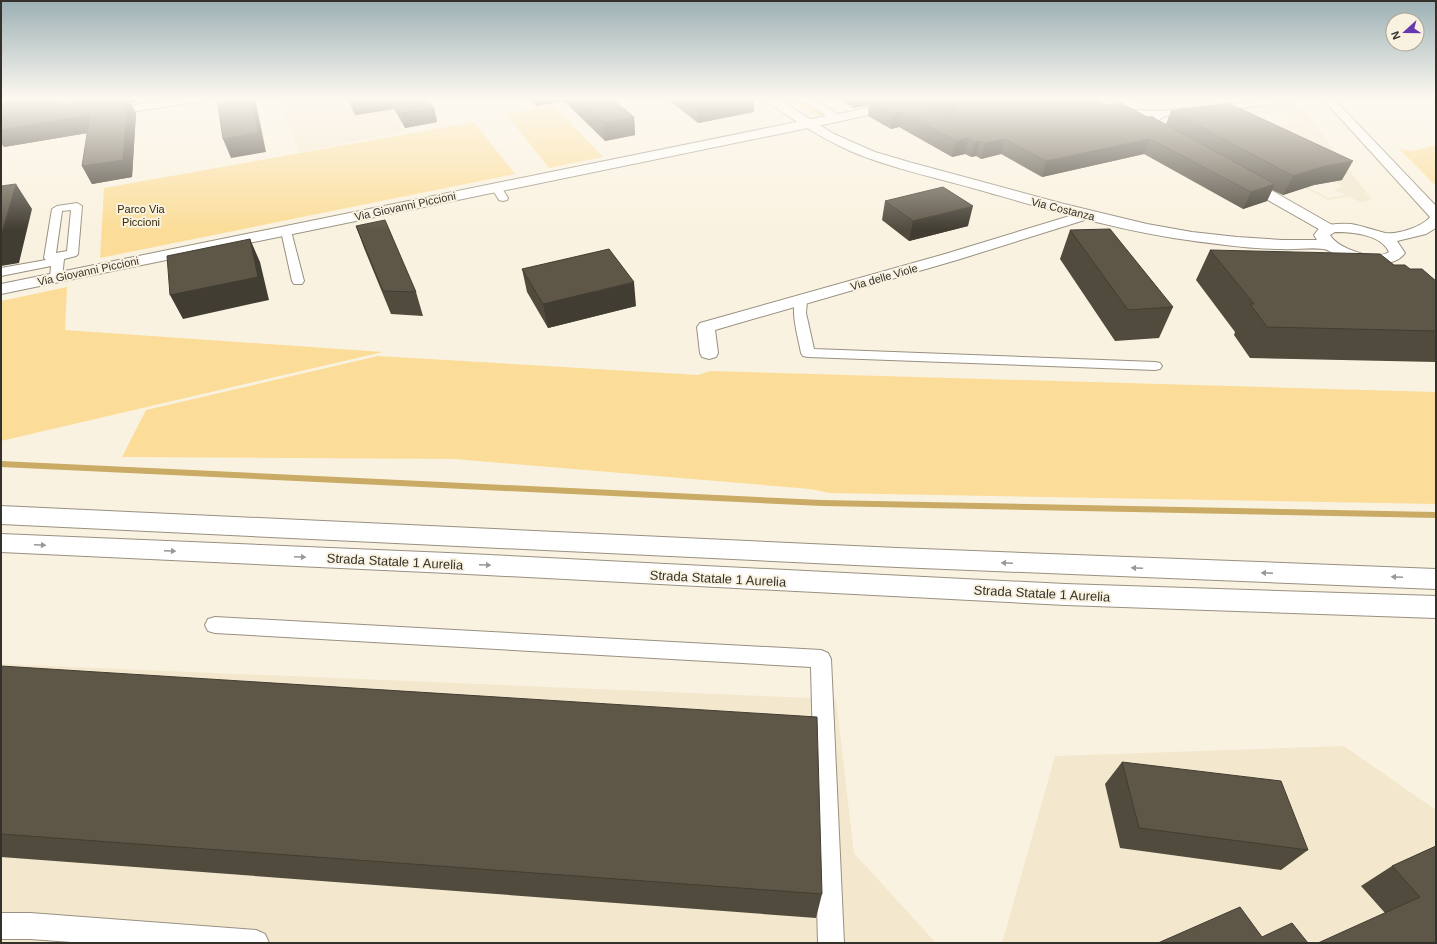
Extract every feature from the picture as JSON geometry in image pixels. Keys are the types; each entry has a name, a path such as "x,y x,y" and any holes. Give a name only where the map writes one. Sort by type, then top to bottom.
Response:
{"main road":[{"name":"Via Giovanni Piccioni","path":"1,289 286,231 499,193 725,142"},
{"name":"Via Costanza","path":"841,142 885,158 1039,203 1142,228 1209,239 1286,245 1328,236 1341,228 1355,229 1384,238"},
{"path":"1368,142 1436,214"},
{"path":"1234,175 1328,236 1350,255 1371,259 1390,258 1397,253 1394,245 1384,238"},
{"name":"Via delle Viole","path":"709,353 706,327 951,257 1086,215"},
{"path":"1384,238 1411,233 1428,227 1434,224 1436,219"},
{"path":"1384,259 1400,268"},
{"path":"1,515 1066,566 1436,579"},
{"name":"Strada Statale 1 Aurelia","path":"1,543 1281,604 1436,607"}],"lane":[{"path":"1,272 58,258 72,254 77,206 57,209 50,258 58,258"},
{"path":"286,231 298,281"},
{"path":"56,278 58,258"},
{"path":"801,300 800,313 808,354 1155,366"},
{"path":"214,624 821,659 831,943"},
{"path":"1,926 30,926 256,943"}],"shaded area":[{"path":"295,142 351,142 299,152"},
{"path":"1217,142 1328,142 1372,200 1361,202 1349,197 1328,200","holes":["1225,145 1333,181 1343,187 1333,189 1345,195 1329,198"]},
{"path":"1,664 836,699 854,853 936,943 1,943"},
{"path":"1344,746 1436,810 1436,943 1002,943 1055,756"}],"green space":[{"name":"Parco Via Piccioni","path":"362,142 490,142 515,174 100,258 104,188"},
{"path":"528,142 589,142 603,157 549,168"},
{"path":"1436,145 1436,186 1399,149 1413,151"},
{"path":"67,287 65,330 383,352 1,441 1,301"},
{"path":"378,356 698,375 710,371 1436,392 1436,504 830,493 810,489 454,459 122,457 146,410"}],"building":[{"path":"86,142 124,142 123,160 82,166"},
{"path":"1011,142 1136,142 1046,161"},
{"path":"1156,142 1198,142 1275,184 1251,192"},
{"path":"1229,142 1312,142 1353,161 1325,166 1293,176"},
{"path":"16,184 1,236 1,186"},
{"path":"943,187 973,206 913,221 885,201"},
{"path":"385,220 416,292 383,291 356,226"},
{"path":"1110,229 1173,307 1128,310 1070,230"},
{"path":"250,239 258,277 170,295 167,256"},
{"path":"609,249 634,282 543,304 522,269"},
{"path":"1210,250 1380,254 1394,265 1405,265 1410,269 1422,269 1436,281 1436,331 1267,327 1250,304 1254,304"},
{"path":"1,666 817,717 822,894 1,834"},
{"path":"1122,762 1281,781 1308,850 1139,828"},
{"path":"1436,846 1436,943 1318,943 1420,897 1392,866"},
{"path":"1240,907 1262,937 1292,923 1308,943 1158,943"}],"waterway":[{"path":"1,464 822,503 1436,515"}]}
